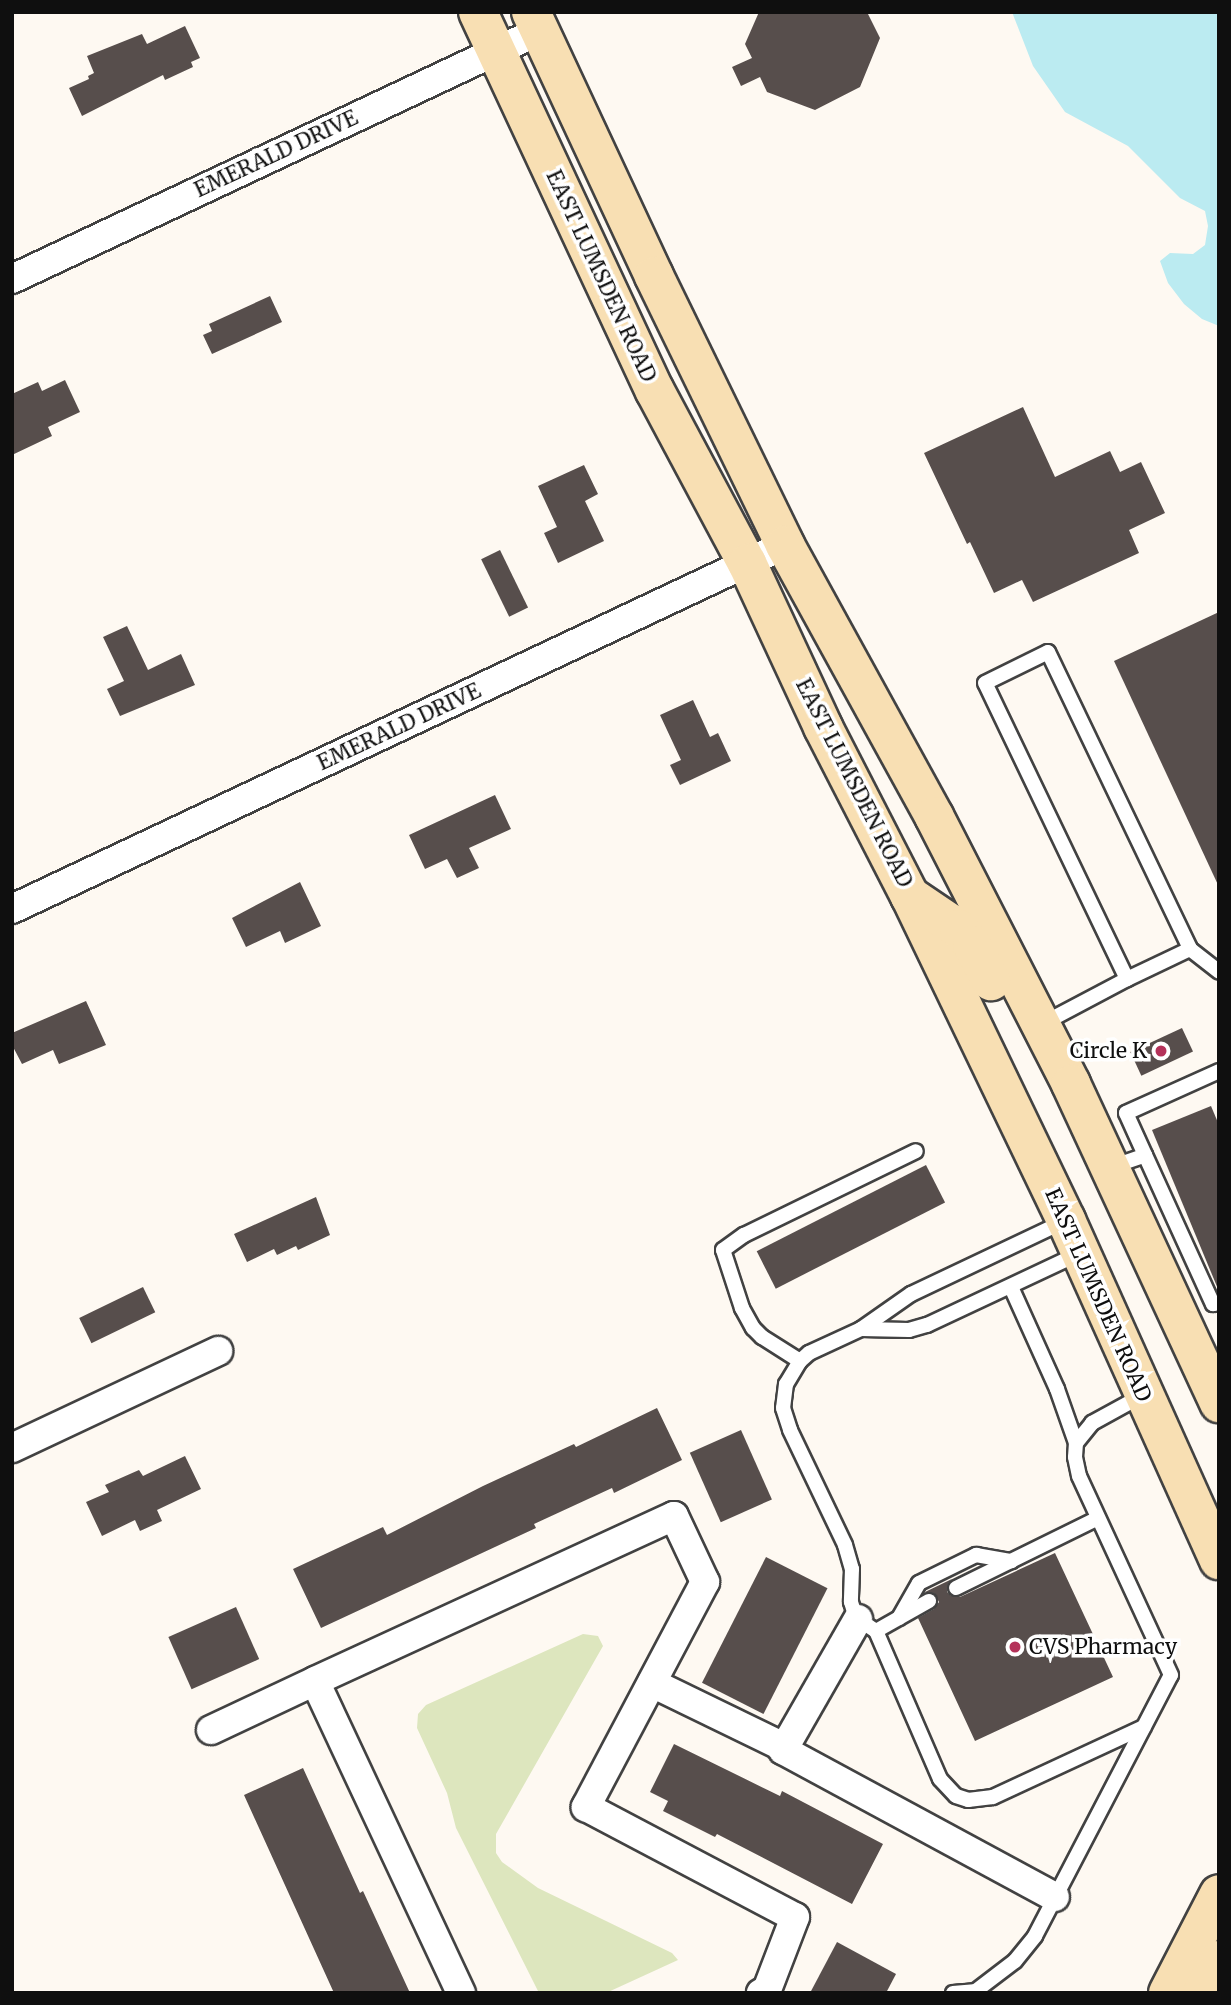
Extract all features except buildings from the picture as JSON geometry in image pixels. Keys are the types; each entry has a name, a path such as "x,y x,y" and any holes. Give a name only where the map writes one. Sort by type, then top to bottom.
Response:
{"main road":[{"name":"EAST LUMSDEN ROAD","path":"478,12 655,391 747,563 823,727 910,896 1073,1237 1219,1560"},
{"path":"535,21 654,276 785,545 934,816 1085,1114 1128,1161 1219,1403"},
{"path":"910,896 959,929 972,945 1063,1118 1070,1120 1085,1114"},
{"path":"1168,1993 1219,1894"},
{"path":"1202,1993 1219,1960"}],"street":[{"name":"EMERALD DRIVE","path":"12,279 496,50 535,21"},
{"name":"EMERALD DRIVE","path":"12,909 785,545"},
{"path":"12,1448 218,1351"},
{"path":"211,1730 674,1516 705,1582 586,1807 795,1917 767,1990 761,1993"},
{"path":"783,1748 867,1625"},
{"path":"315,1681 461,1993"},
{"path":"652,1683 783,1748 1055,1898"}],"lane":[{"path":"1128,979 985,683 1048,652 1190,949 1219,972"},
{"path":"1040,1025 1190,949"},
{"path":"1217,1076 1126,1113 1128,1161 1213,1304 1219,1303"},
{"path":"800,1362 753,1328 742,1308 723,1250 744,1235 916,1151"},
{"path":"861,1329 909,1330 927,1325 1010,1287 1073,1237"},
{"path":"1073,1237 911,1294 861,1329 809,1353 786,1384 783,1408 786,1420 845,1545 852,1569 851,1602 867,1625 940,1779 956,1796 968,1800 993,1797 1144,1727"},
{"path":"953,1993 974,1992 1008,1967 1026,1949 1171,1675 1079,1476 1076,1443 1057,1388 1010,1287"},
{"path":"1076,1443 1092,1423 1143,1395"},
{"path":"956,1588 1098,1518"},
{"path":"899,1618 919,1583 976,1555 1011,1561"},
{"path":"867,1625 899,1618 929,1601"}],"green space":[{"path":"583,1634 598,1636 603,1646 496,1834 496,1853 502,1862 538,1888 672,1953 678,1960 606,1993 539,1993 456,1828 447,1793 417,1728 418,1714 426,1705"}],"water":[{"path":"1012,12 1219,12 1219,326 1202,319 1184,304 1168,283 1160,261 1170,253 1193,254 1205,245 1208,226 1205,211 1180,198 1128,146 1065,112 1033,66"}],"place":[{"name":"Circle K","path":"1161,1051"},
{"name":"CVS Pharmacy","path":"1015,1647"}]}
